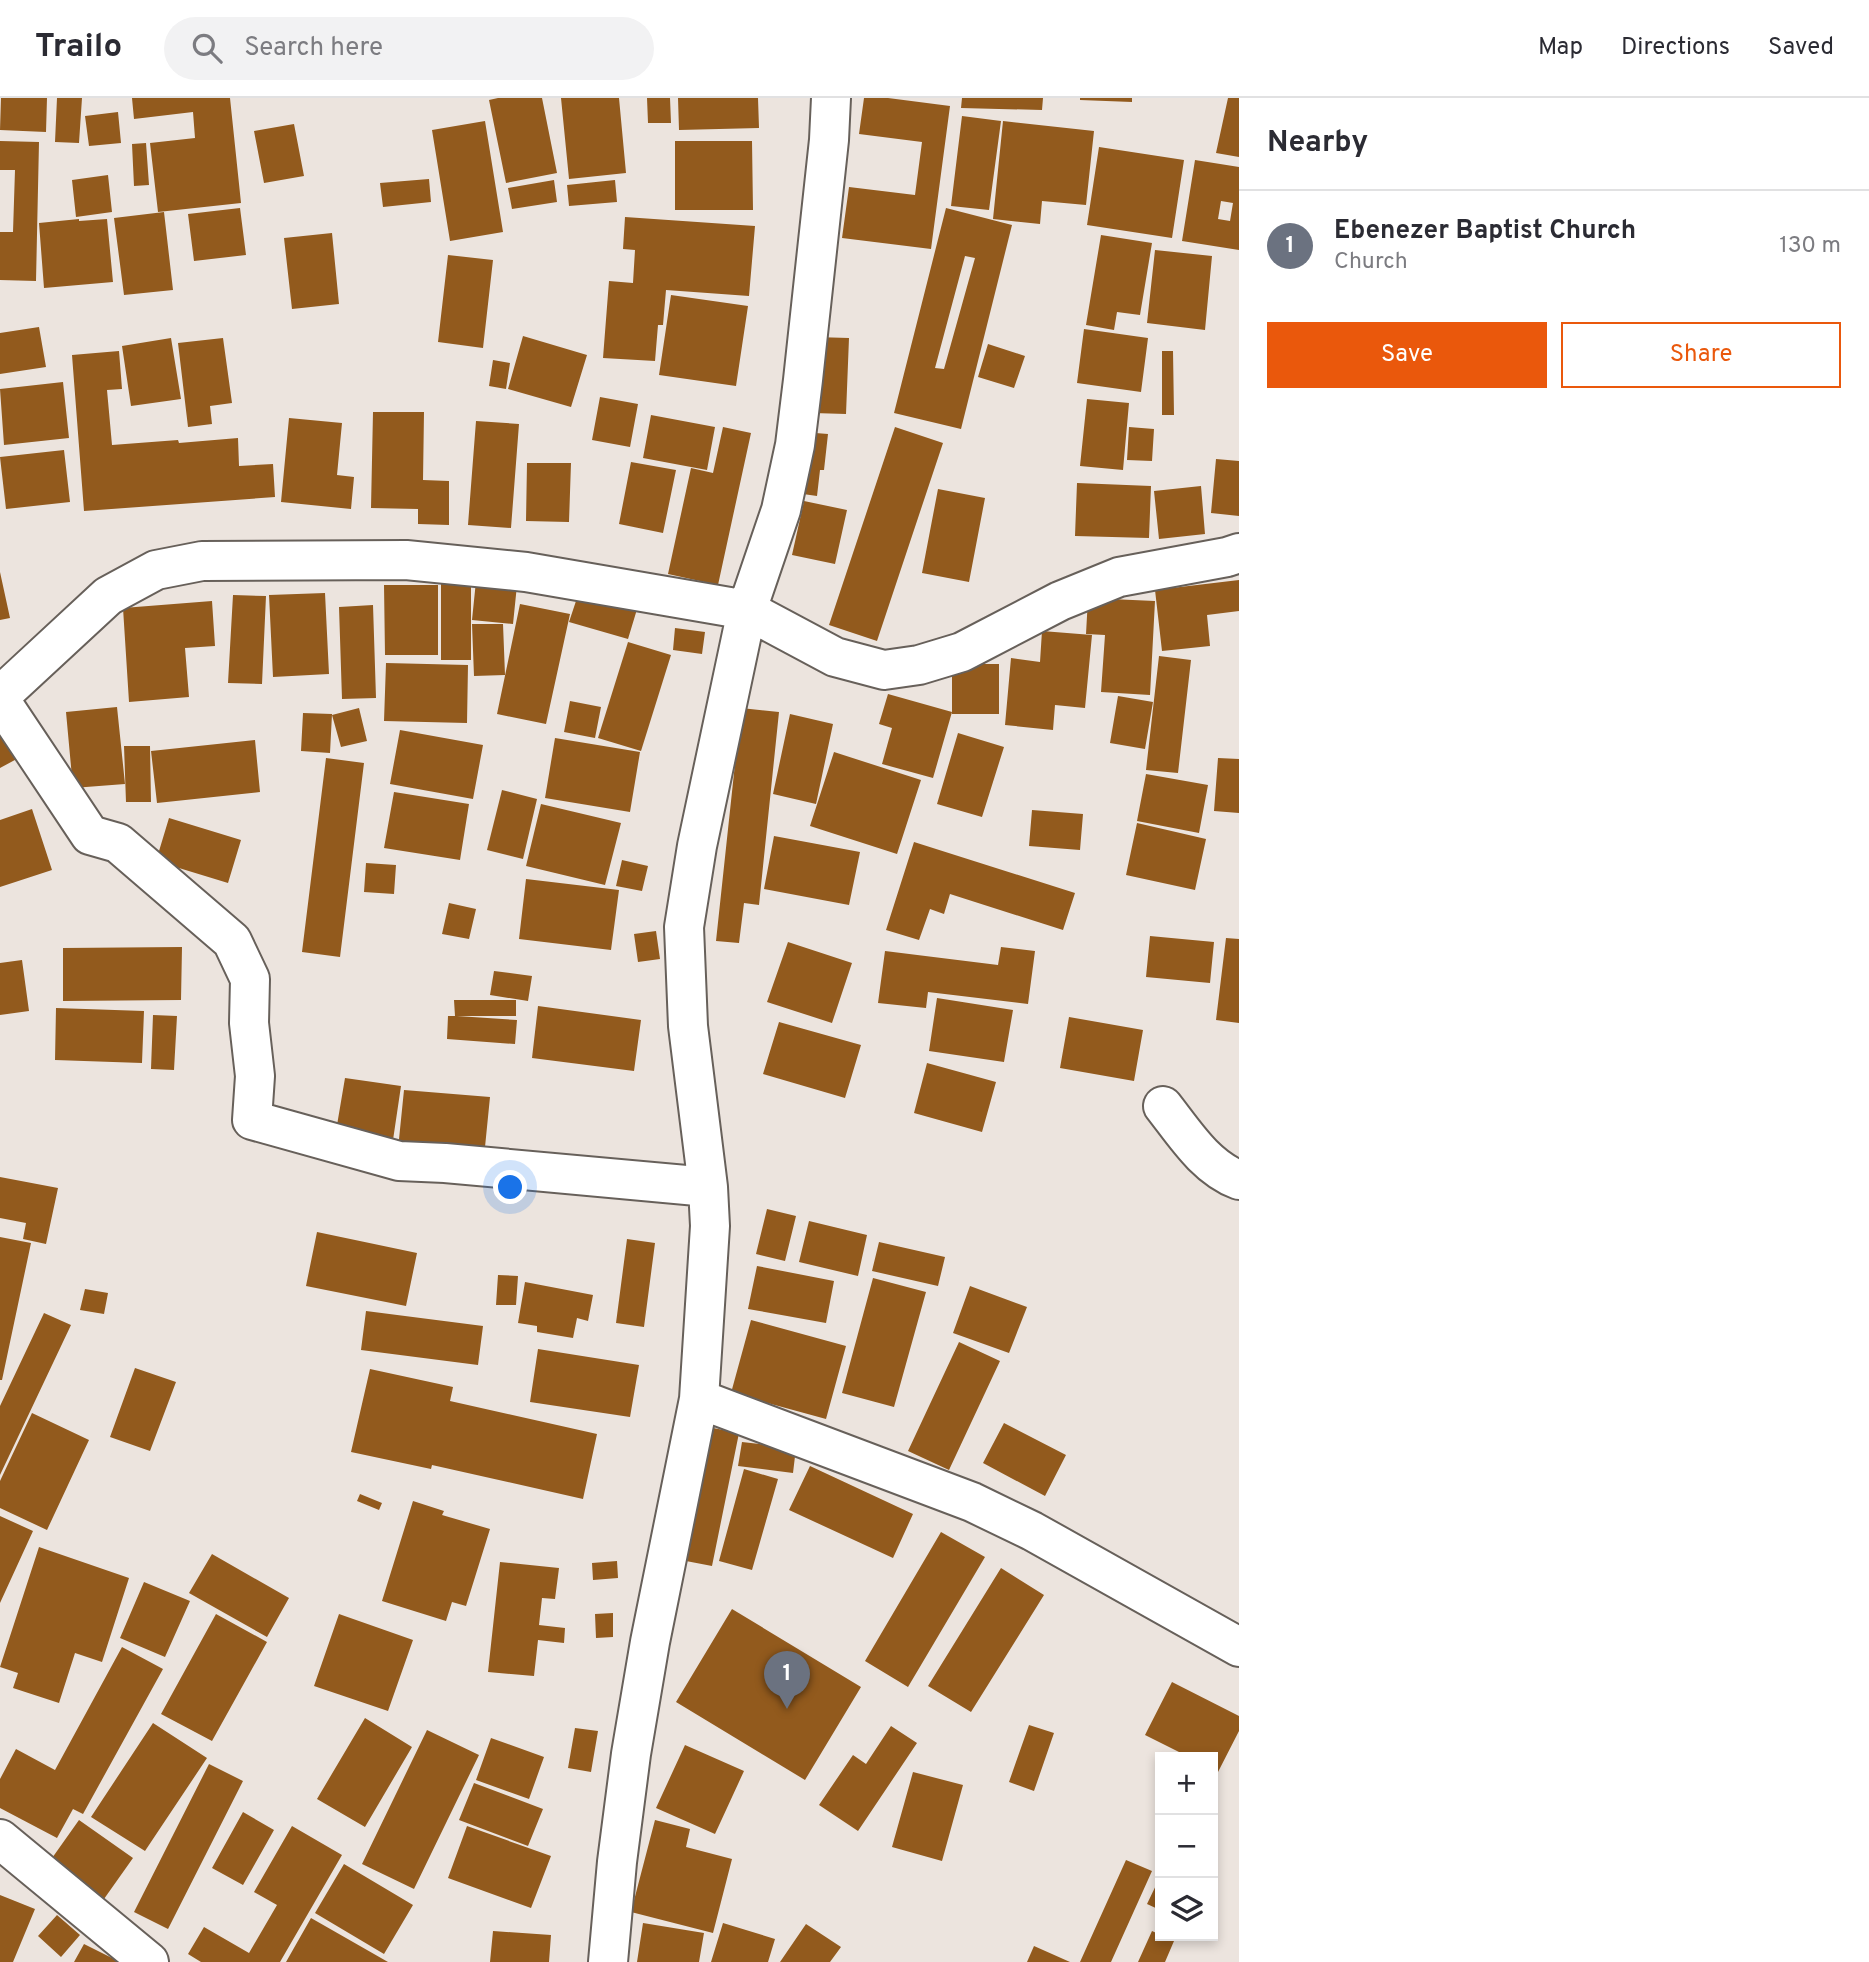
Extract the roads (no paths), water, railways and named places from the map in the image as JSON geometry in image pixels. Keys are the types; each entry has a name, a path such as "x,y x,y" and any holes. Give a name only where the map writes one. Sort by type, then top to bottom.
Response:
{"street":[{"path":"608,1962 631,1754 650,1642 699,1399 710,1226 708,1187 688,1026 684,927 697,846 747,610 781,510 795,445 831,98"},
{"path":"708,1187 399,1161 252,1120 255,1076 249,1023 250,979 232,941 118,843 90,835 0,698 108,596 156,570 202,561 406,560 526,572 747,610 835,657 884,670 919,665 961,652 1060,601 1119,578 1239,553"},
{"path":"1163,1106 1209,1163 1239,1180"},
{"path":"699,1399 972,1502 1032,1531 1239,1647"},
{"path":"0,1839 149,1962"}],"place":[{"name":"Ebenezer Baptist Church","path":"787,1709"}]}
